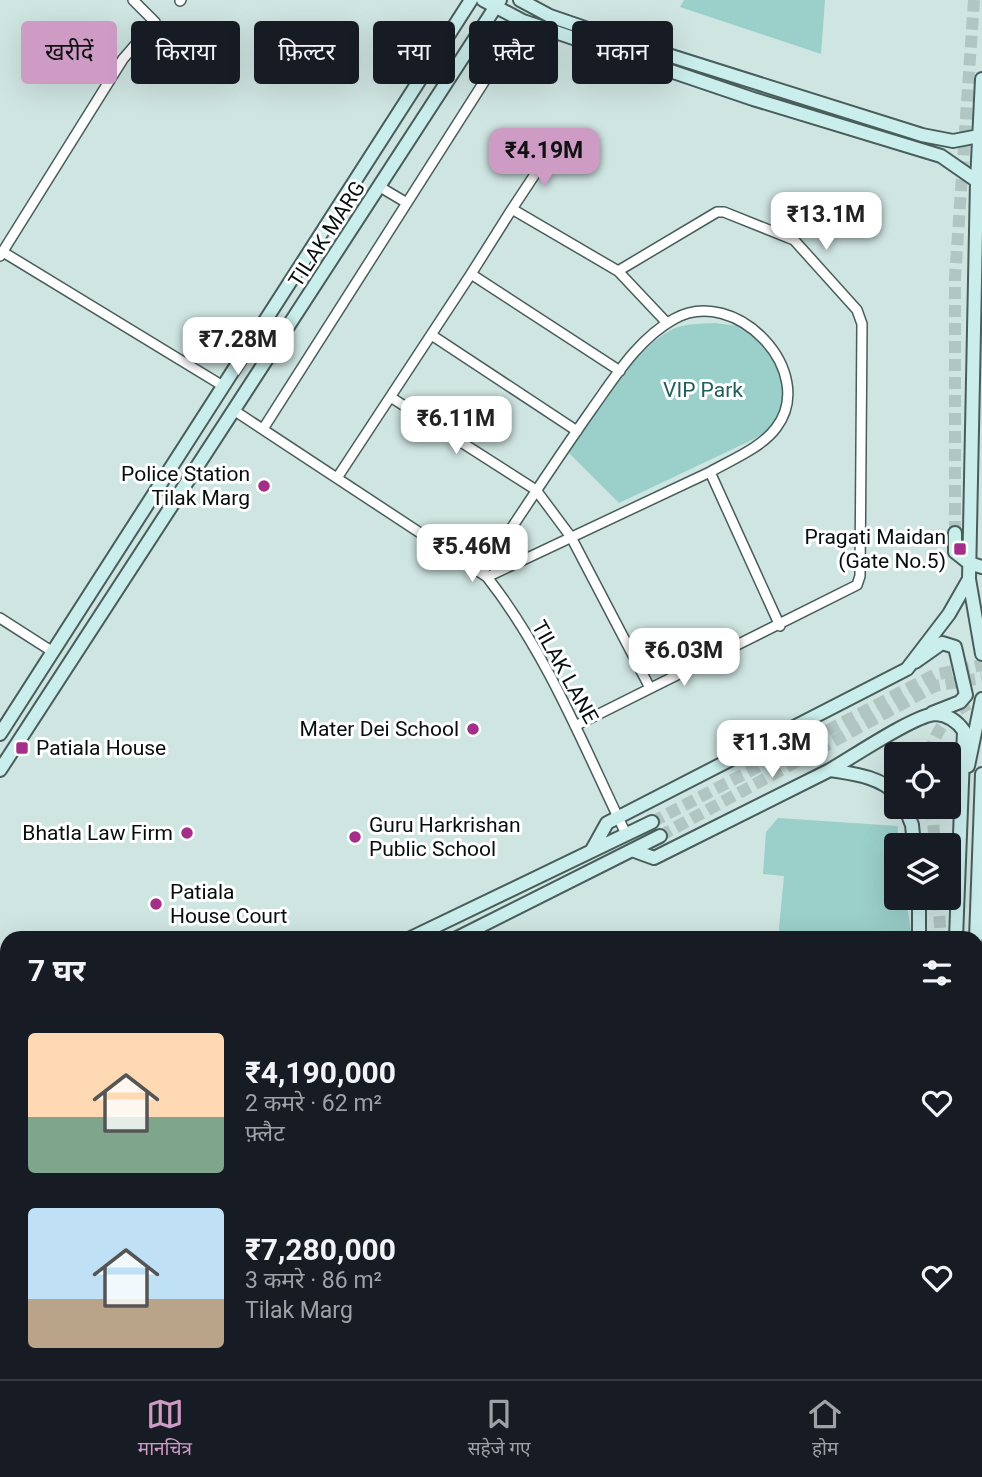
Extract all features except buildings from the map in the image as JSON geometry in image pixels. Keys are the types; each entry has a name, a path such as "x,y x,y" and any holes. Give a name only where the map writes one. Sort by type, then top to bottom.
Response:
{"main road":[{"name":"TILAK MARG","path":"0,734 471,0"},
{"path":"483,0 498,4 535,25 870,136 941,156 977,181"},
{"path":"520,0 550,16 614,38 946,141 979,136"},
{"name":"TILAK MARG","path":"0,770 498,4"},
{"path":"907,669 949,614 976,565 977,181 982,79"},
{"path":"870,136 875,119"},
{"path":"955,533 955,552 976,565"},
{"path":"969,579 982,654"},
{"path":"592,849 607,822 907,669 939,644 949,643 955,647 965,688 964,698 922,717 830,770 654,858 632,850"},
{"path":"963,787 982,699"},
{"path":"922,717 936,714 948,717 964,731 956,931"},
{"path":"830,770 860,775 884,784"},
{"path":"976,931 982,774"},
{"path":"425,931 652,822"},
{"path":"471,931 660,836"},
{"path":"919,910 919,931"}],"street":[{"path":"134,0 155,22 123,58 2,254 223,386"},
{"path":"263,429 483,84"},
{"path":"337,478 433,336 551,150"},
{"path":"380,187 407,203"},
{"path":"512,209 618,271 667,323"},
{"path":"575,726 855,588 859,582 862,324 857,310 794,240 724,212 717,212 618,271"},
{"path":"471,274 620,371"},
{"path":"691,313 720,314 744,321 767,340 778,358 784,376 784,414 775,430 710,472 484,575 536,490 620,371 648,339 667,323 691,313"},
{"path":"433,336 577,431"},
{"path":"392,398 536,490 571,537 650,688"},
{"name":"TILAK LANE","path":"235,411 484,575 507,602 575,726 626,834"},
{"path":"710,472 780,626"},
{"path":"0,618 53,652"}],"green space":[{"path":"684,0 825,0 821,54 680,7"},
{"name":"VIP Park","path":"716,323 740,327 762,342 780,373 787,408 769,429 756,438 619,503 566,450 615,383 659,337 683,326"},
{"path":"778,818 898,826 898,833 884,833 884,910 908,910 911,931 779,931 784,876 763,874 766,832"}],"tunnel":[{"path":"955,533 955,278 974,0"},
{"path":"652,822 934,675 982,665"},
{"path":"660,836 935,686 982,678"},
{"path":"934,742 948,719 963,707 982,699"},
{"path":"933,819 934,833"},
{"path":"939,910 940,931"}],"place":[{"name":"Police Station Tilak Marg","path":"264,486"},
{"name":"Pragati Maidan (Gate No.5)","path":"960,549"},
{"name":"Mater Dei School","path":"473,729"},
{"name":"Patiala House","path":"22,748"},
{"name":"Bhatla Law Firm","path":"187,833"},
{"name":"Guru Harkrishan Public School","path":"355,837"},
{"name":"Patiala House Court","path":"156,904"}]}
